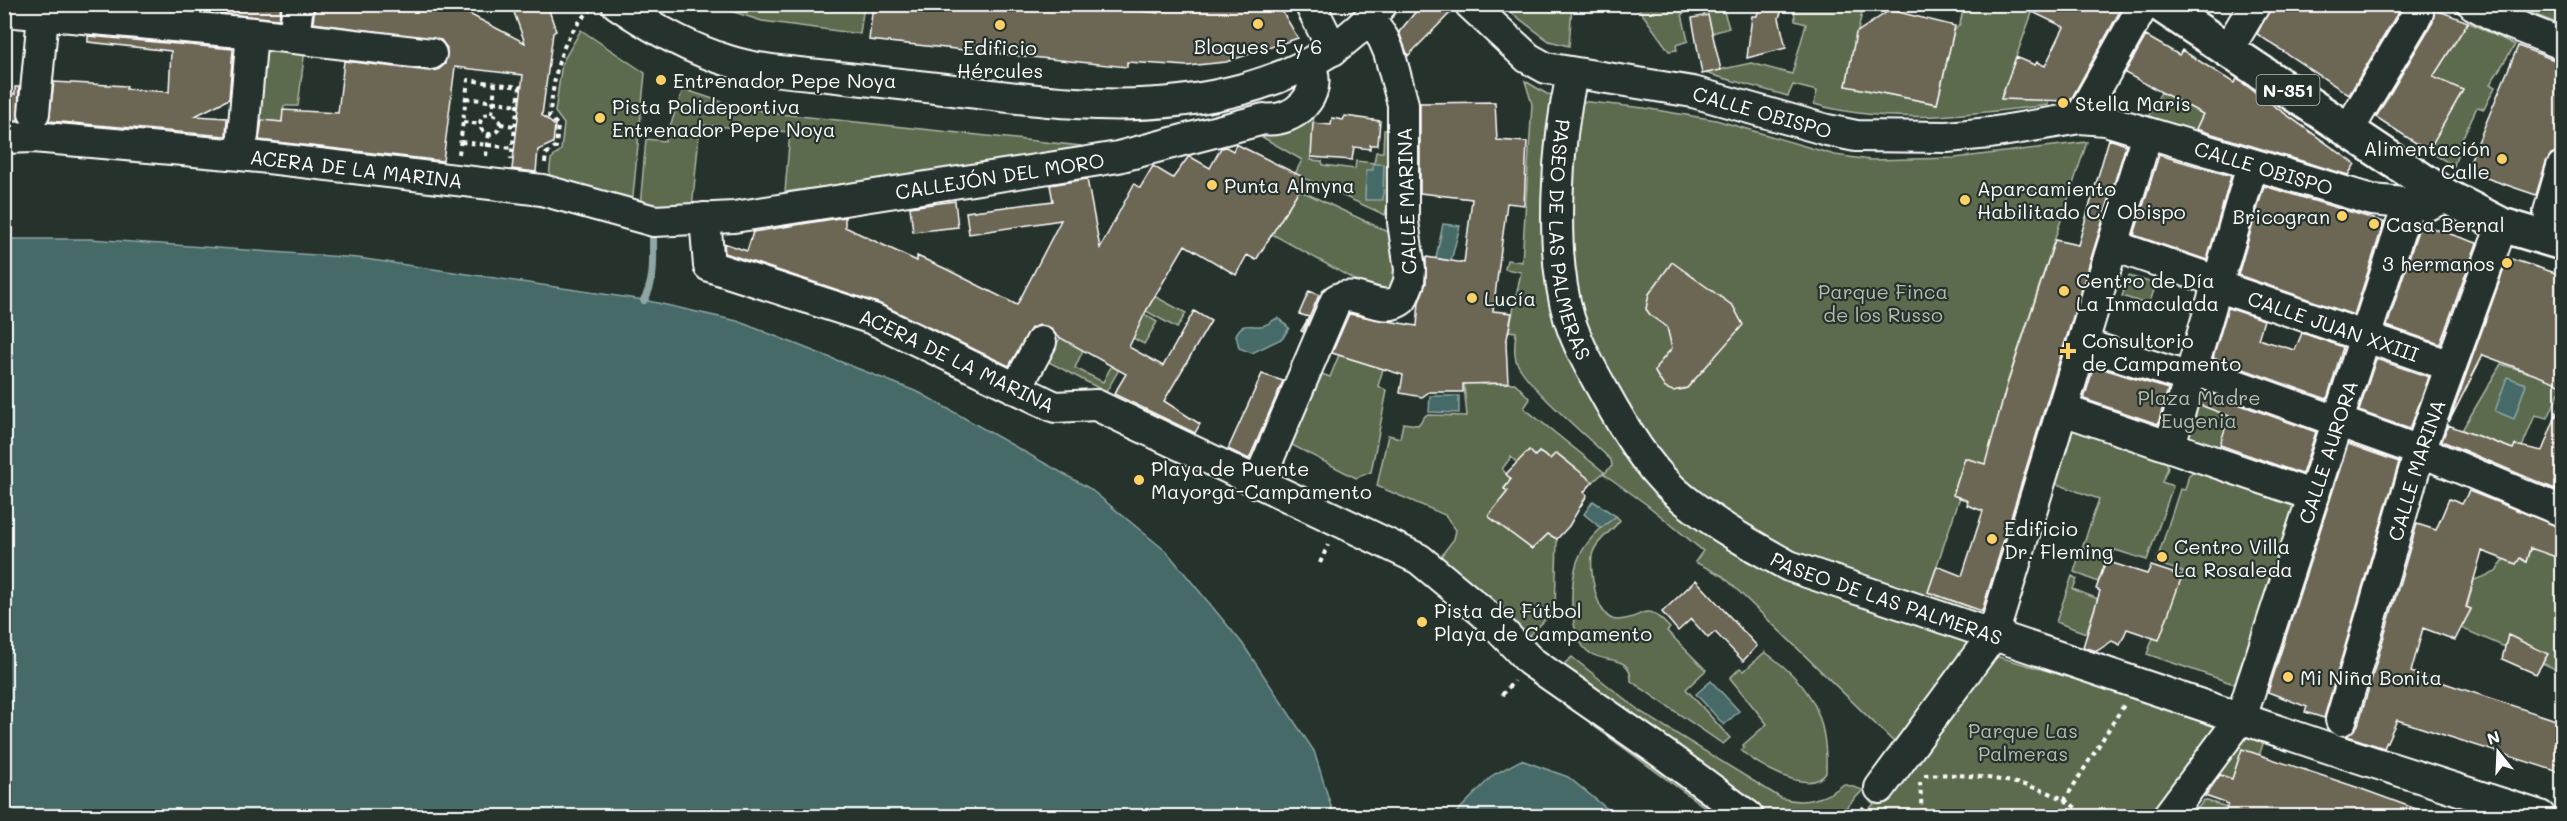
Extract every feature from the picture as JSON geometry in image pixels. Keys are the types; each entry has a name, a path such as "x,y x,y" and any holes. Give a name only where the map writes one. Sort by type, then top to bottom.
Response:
{"highway":[{"name":"N-351","path":"2159,4 2448,197 2502,225 2562,243"}],"street":[{"path":"294,38 298,4"},
{"path":"617,4 651,27 730,62 790,72 1075,104 1174,102 1274,80 1322,57 1376,12"},
{"path":"1310,4 1322,57"},
{"name":"CALLE OBISPO","path":"1470,4 1528,58 1546,69 1693,92 1856,136 1947,137 1990,133 2080,118 2105,120 2342,193 2408,205 2427,205 2448,197"},
{"path":"2080,118 2144,4"},
{"path":"2228,51 2254,4"},
{"path":"2473,4 2502,20 2562,44"},
{"path":"34,113 23,11 214,17 252,33 431,54"},
{"name":"CALLE MARINA","path":"1258,483 1334,304 1342,297 1390,306 1397,304 1407,291 1410,269 1403,222 1401,96 1376,12"},
{"path":"2349,129 2418,13"},
{"path":"243,136 252,33"},
{"name":"CALLEJÓN DEL MORO","path":"719,217 1118,157 1264,119 1288,116 1307,101 1322,57"},
{"name":"PASEO DE LAS PALMERAS","path":"1572,74 1559,182 1561,272 1569,317 1580,344 1636,448 1683,499 1734,535 1789,566 2140,685 2540,816"},
{"path":"1264,119 1280,104 1274,80"},
{"path":"1880,788 1993,635 2147,134"},
{"name":"ACERA DE LA MARINA","path":"4,138 33,137 241,155 542,190 654,220 719,217 709,266 873,319 1055,407 1096,405 1419,559 1484,614 1530,661 1748,816"},
{"path":"2170,445 2252,166"},
{"path":"2562,167 2549,212 2562,215"},
{"name":"CALLE AURORA","path":"2168,816 2241,718 2408,205"},
{"name":"CALLE MARINA","path":"2342,720 2420,451 2502,225"},
{"name":"CALLE JUAN XXIII","path":"2114,246 2451,366"},
{"path":"1016,389 1041,342"},
{"path":"2083,344 2191,373 2420,451 2562,511"},
{"path":"2063,410 2314,496"}],"path":[{"path":"542,190 546,154 556,147 558,125 549,117 557,61 567,40 583,17 597,4"},
{"path":"458,160 468,80 519,87 510,166"},
{"path":"492,114 495,84"},
{"path":"466,98 518,105"},
{"path":"492,114 499,119 500,124 495,132 489,133 483,130 480,124 485,115 492,114"},
{"path":"463,123 480,124"},
{"path":"500,124 515,126"},
{"path":"485,164 489,133"},
{"path":"461,142 513,148"},
{"path":"2064,801 2111,722 2140,685"},
{"path":"1920,776 1943,774 1994,779 2026,786 2064,801 2083,816"}],"green space":[{"path":"712,5 864,5 860,34 762,21"},
{"path":"1501,5 1572,5 1569,46 1549,41"},
{"path":"1636,5 1722,5 1729,28 1712,33 1701,7 1682,14 1688,41 1676,45 1677,50 1669,51"},
{"path":"1794,5 1855,5 1863,8 1846,86 1937,104 1954,31 1960,24 1964,5 2035,5 2001,98 2049,99 2048,105 1931,116 1872,115 1814,104 1817,91 1793,85 1788,96 1705,73 1751,63 1792,74 1806,24 1795,21"},
{"path":"2509,5 2562,5 2562,25"},
{"path":"2468,22 2515,45 2490,84 2495,87 2484,109 2477,107 2462,139 2454,166 2428,151 2463,90 2446,83 2442,89 2427,72"},
{"name":"Pista Polideportiva Entrenador Pepe Noya","path":"581,30 645,73 632,206 548,185 551,159 561,150 564,124 555,112 562,63"},
{"path":"258,45 305,49 298,106 284,106 282,122 253,120"},
{"path":"1525,81 1547,94 1560,96 1552,257 1645,475 1713,540 1750,563 1798,583 1974,636 1897,745 1723,576 1695,562 1703,551 1646,504 1604,474 1612,466 1611,460 1548,401 1518,365 1515,353 1516,332 1509,331 1521,272 1505,269 1507,260 1522,262 1532,104"},
{"path":"683,89 722,102 771,113 1081,146 1081,152 785,192 790,132 700,125 692,209 640,207 646,139 665,141"},
{"path":"2161,92 2203,114 2194,133 2147,119"},
{"name":"Parque Finca de los Russo","path":"1580,101 1644,108 1716,120 1835,155 1870,160 1955,158 2087,142 2007,383 1986,465 1965,458 1953,495 1960,497 1928,592 1987,613 1986,619 1828,574 1704,503 1653,452 1631,422 1580,310 1568,225","holes":["1672,263 1733,306 1742,325 1687,388 1672,390 1664,385 1655,372 1657,366 1673,347 1670,329 1651,316 1646,309 1649,294"]},
{"path":"1314,113 1311,160 1322,161 1323,165 1355,169 1356,161 1374,163 1376,152 1383,152 1384,130 1394,129 1395,210 1386,210 1385,215 1295,174 1302,160 1259,135"},
{"path":"1299,190 1395,235 1396,287 1386,297 1272,234"},
{"path":"2129,276 2156,284 2149,305 2122,296"},
{"path":"1154,296 1186,313 1177,328 1146,311"},
{"path":"1139,311 1157,322 1144,344 1118,330"},
{"path":"1071,319 1083,350 1075,368 1103,382 1113,363 1121,366 1106,392 1047,361"},
{"path":"1339,355 1383,369 1378,386 1387,391 1371,472 1356,478 1284,441 1314,371 1330,377"},
{"path":"2501,364 2562,383 2562,394 2559,393 2548,418 2535,415 2522,447 2515,445 2513,449 2462,430"},
{"path":"1463,376 1482,384 1515,383 1530,399 1524,408 1604,472 1593,482 1557,453 1550,459 1539,452 1535,456 1529,450 1517,463 1511,457 1502,469 1511,479 1504,488 1508,491 1489,516 1532,549 1548,534 1557,539 1555,610 1523,642 1434,565 1454,539 1456,530 1445,515 1377,486 1388,435 1400,438 1403,423 1418,425 1426,415 1467,416"},
{"name":"Plaza Madre Eugenia","path":"2176,376 2242,387 2215,461 2155,440"},
{"path":"2073,422 2165,455 2168,468 2162,482 2173,486 2147,560 2115,550 2111,558 2082,548 2099,499 2054,483"},
{"path":"2200,467 2301,504 2234,684 2147,654 2153,638 2159,639 2183,572 2156,563 2180,489 2185,490 2189,475"},
{"path":"1616,516 1620,520 1598,543 1593,552 1593,580 1599,602 1610,618 1627,619 1649,612 1670,628 1667,631 1706,670 1686,689 1730,738 1723,744 1631,681 1630,672 1622,663 1590,653 1577,635 1572,594 1579,557 1590,539"},
{"path":"2531,547 2562,560 2562,672 2542,663 2547,654 2508,635 2505,647 2461,628 2471,610 2467,607 2474,580 2496,572 2504,559 2520,558 2526,562"},
{"path":"2080,553 2106,561 2098,582 2074,572"},
{"path":"2072,576 2077,579 2073,589 2098,599 2086,633 2056,622"},
{"path":"1765,652 1794,677 1814,703 1824,734 1826,753 1826,773 1818,779 1808,782 1783,776 1758,763 1741,750 1744,748 1743,745 1767,724 1730,678 1740,668 1744,671"},
{"name":"Parque Las Palmeras","path":"1992,655 2223,722 2149,816 1863,816 1906,768"},
{"path":"1572,657 1641,712 1781,798 1806,801 1830,794 1844,784 1863,790 1838,816 1762,816 1556,671"},
{"path":"1569,702 1740,816 1717,816 1595,727"},
{"path":"2244,734 2264,741 2259,756 2242,750 2232,779 2216,773"},
{"path":"2204,800 2227,807 2225,812 2237,816 2182,816 2191,805 2198,808"}],"water":[{"path":"1373,164 1384,164 1383,200 1365,200 1366,170 1373,170"},
{"path":"1443,224 1460,226 1451,261 1436,258"},
{"path":"4,239 90,239 358,258 644,300 737,321 920,393 1089,488 1167,552 1242,643 1314,751 1334,816 5,816"},
{"path":"1278,318 1289,328 1283,338 1252,353 1239,348 1236,335 1243,326 1263,326"},
{"path":"2507,377 2526,384 2514,419 2495,411"},
{"path":"1430,396 1459,396 1459,413 1429,412"},
{"path":"1593,501 1616,516 1601,528 1584,514"},
{"path":"1711,681 1739,711 1724,725 1696,694"},
{"path":"1521,760 1568,777 1616,816 1453,816 1493,775"}],"building":[{"path":"126,4 281,4 279,19"},
{"path":"315,4 397,4 396,8 437,12 439,4 450,4 525,43 511,4 547,4 556,31 553,33 542,115 555,126 553,143 538,150 536,172 512,169 523,75 455,67 443,161 259,140 262,120 282,122 283,110 338,113 344,61 429,71 438,70 445,64 447,48 441,40 313,23"},
{"path":"873,4 1078,4 1158,13 1158,4 1278,4 1298,38 1226,62 1187,66 1127,62 1127,67 869,40"},
{"path":"1422,4 1453,4 1454,9 1408,56 1399,32"},
{"path":"1760,4 1784,4 1779,18 1786,48 1747,58 1752,16 1757,16"},
{"path":"2016,4 2113,4 2121,9 2070,101 2001,99 2016,57 2035,65 2037,62 2045,66 2064,27"},
{"path":"2272,4 2403,4 2349,95 2257,34"},
{"path":"2434,9 2468,22 2433,77 2463,90 2428,151 2376,117 2433,22"},
{"path":"1890,10 1955,26 1937,104 1846,86 1856,33"},
{"path":"1708,15 1721,70 1702,74 1692,18"},
{"path":"88,36 233,49 229,99 195,116 227,118 226,136 49,121 54,82 127,86 126,89 169,92 171,51 88,42"},
{"path":"2146,36 2179,55 2182,50 2234,83 2237,79 2355,164 2348,175 2196,129 2203,114 2125,73"},
{"path":"2518,46 2562,63 2562,150 2551,154 2546,162 2536,195 2466,171"},
{"path":"15,87 19,87 18,120 4,121 4,95 15,94"},
{"path":"1495,102 1497,140 1527,142 1524,205 1507,203 1493,311 1512,313 1506,344 1508,383 1463,384 1463,392 1429,392 1422,397 1400,393 1403,375 1332,353 1349,314 1417,326 1419,302 1426,283 1426,257 1464,263 1472,199 1420,193 1420,103"},
{"path":"1345,116 1380,121 1378,145 1370,145 1370,149 1354,147 1352,160 1311,157 1313,123 1331,125 1332,118 1343,120"},
{"path":"2109,139 2126,145 1982,611 1928,592 1937,566 1962,576 1983,511 1967,505 1968,501 1953,495 1965,458 1985,464 2007,385 2055,240 2078,245"},
{"path":"1236,144 1305,178 1299,190 1256,260 1247,255 1236,275 1185,245 1146,311 1129,347 1163,366 1194,311 1211,321 1164,401 1200,424 1195,433 1114,394 1126,374 1057,336 1049,327 1040,325 1031,328 1009,366 878,303 725,253 724,243 747,251 753,232 845,217 845,227 917,261 917,256 944,268 1017,305 1061,220 969,234 966,212 1053,201 1050,185 1087,179 1100,248 1134,184 1140,188 1153,166 1173,178 1189,156 1210,168 1221,148 1226,147 1233,151"},
{"path":"2159,155 2231,176 2207,260 2134,235"},
{"path":"2264,186 2384,222 2354,315 2238,275"},
{"path":"955,201 958,227 913,232 910,207"},
{"path":"2420,224 2477,243 2440,344 2387,326"},
{"path":"2508,258 2562,275 2562,385 2483,355 2449,422"},
{"path":"1672,262 1733,306 1743,325 1687,388 1673,391 1665,388 1655,372 1657,366 1672,348 1667,327 1651,316 1646,309 1649,294"},
{"path":"1309,291 1319,295 1303,332 1301,331 1309,317 1299,314"},
{"path":"2228,308 2264,320 2258,339 2295,350 2302,333 2343,347 2327,399 2213,358"},
{"path":"2376,359 2429,377 2410,429 2359,411"},
{"path":"2094,366 2168,389 2158,424 2084,399"},
{"path":"1262,374 1283,381 1249,459 1228,449"},
{"path":"2204,392 2316,432 2302,474 2220,445 2229,416 2200,405"},
{"path":"2561,403 2562,492 2442,441 2448,425 2513,449 2515,445 2542,451"},
{"path":"2348,444 2399,462 2324,718 2305,712 2307,707 2268,692"},
{"path":"1529,450 1535,456 1539,452 1550,459 1556,453 1593,482 1584,492 1587,495 1569,526 1557,539 1548,534 1532,549 1488,516 1508,491 1504,489 1511,479 1506,474"},
{"path":"2469,491 2562,528 2562,559 2530,548 2526,562 2520,558 2516,564 2482,551 2466,607 2471,609 2455,640 2423,628 2411,672 2562,722 2562,773 2397,720 2384,748 2347,736 2358,725 2417,524 2436,530 2449,499 2462,504"},
{"path":"2106,561 2147,574 2151,566 2182,576 2159,640 2127,629 2120,645 2112,641 2097,651 2083,647 2100,591 2096,589"},
{"path":"1696,580 1757,646 1743,661 1715,632 1708,638 1691,619 1678,631 1662,612"},
{"path":"2508,635 2548,654 2536,674 2502,659"},
{"path":"2242,749 2356,787 2430,814 2430,816 2237,816 2225,812 2228,804 2205,796 2220,775 2232,779"}],"waterway":[{"path":"644,300 652,278 653,239"}],"place":[{"name":"Bloques 5 y 6","path":"1258,24"},
{"name":"Edificio Hércules","path":"1000,25"},
{"name":"Entrenador Pepe Noya","path":"661,80"},
{"name":"Stella Maris","path":"2063,103"},
{"name":"Pista Polideportiva Entrenador Pepe Noya","path":"600,118"},
{"name":"Alimentación Calle","path":"2502,159"},
{"name":"Punta Almyna","path":"1212,185"},
{"name":"Aparcamiento Habilitado C/ Obispo","path":"1965,200"},
{"name":"Bricogran","path":"2342,216"},
{"name":"Casa Bernal","path":"2374,224"},
{"name":"3 hermanos","path":"2507,263"},
{"name":"Centro de Día La Inmaculada","path":"2064,291"},
{"name":"Lucía","path":"1472,298"},
{"name":"Consultorio de Campamento","path":"2068,351"},
{"name":"Playa de Puente Mayorga-Campamento","path":"1139,480"},
{"name":"Edificio Dr. Fleming","path":"1992,539"},
{"name":"Centro Villa La Rosaleda","path":"2162,557"},
{"name":"Pista de Fútbol Playa de Campamento","path":"1422,622"},
{"name":"Mi Niña Bonita","path":"2288,677"}]}
